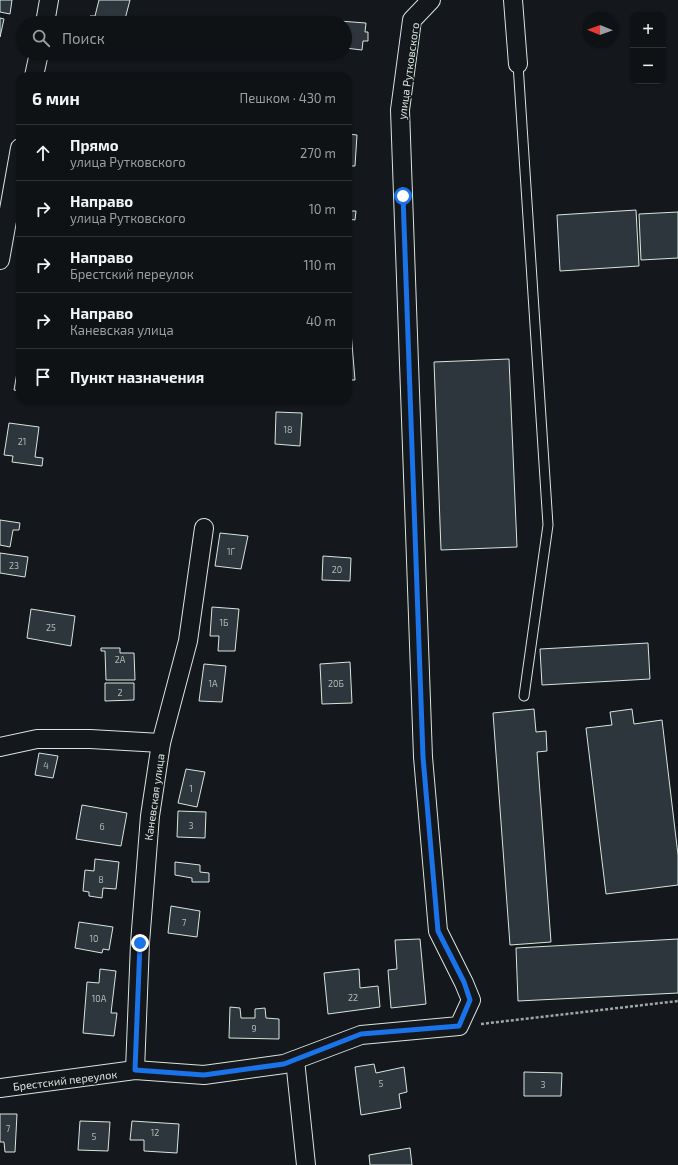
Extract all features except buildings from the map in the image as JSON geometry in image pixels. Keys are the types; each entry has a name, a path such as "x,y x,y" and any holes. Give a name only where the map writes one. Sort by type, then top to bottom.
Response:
{"street":[{"path":"46,16 49,0"},
{"name":"улица Рутковского","path":"431,0 412,20 400,110 423,757 438,931 464,982 470,1000 459,1026"},
{"path":"513,0 518,64"},
{"path":"35,72 37,60"},
{"path":"0,260 16,170"},
{"name":"Каневская улица","path":"135,1070 140,943 150,816 161,743 188,641 204,528"},
{"path":"0,747 37,740 90,739 161,743"},
{"name":"Брестский переулок","path":"0,1088 135,1070 204,1075 284,1064 361,1034 459,1026"},
{"path":"295,1060 306,1165"}],"lane":[{"path":"518,64 548,525 524,696"}],"path":[{"path":"459,1026 678,1001"}],"route":[{"path":"140,943 135,1070 204,1075 284,1064 361,1034 459,1026 470,1000 464,982 438,931 423,757 403,196"}]}
